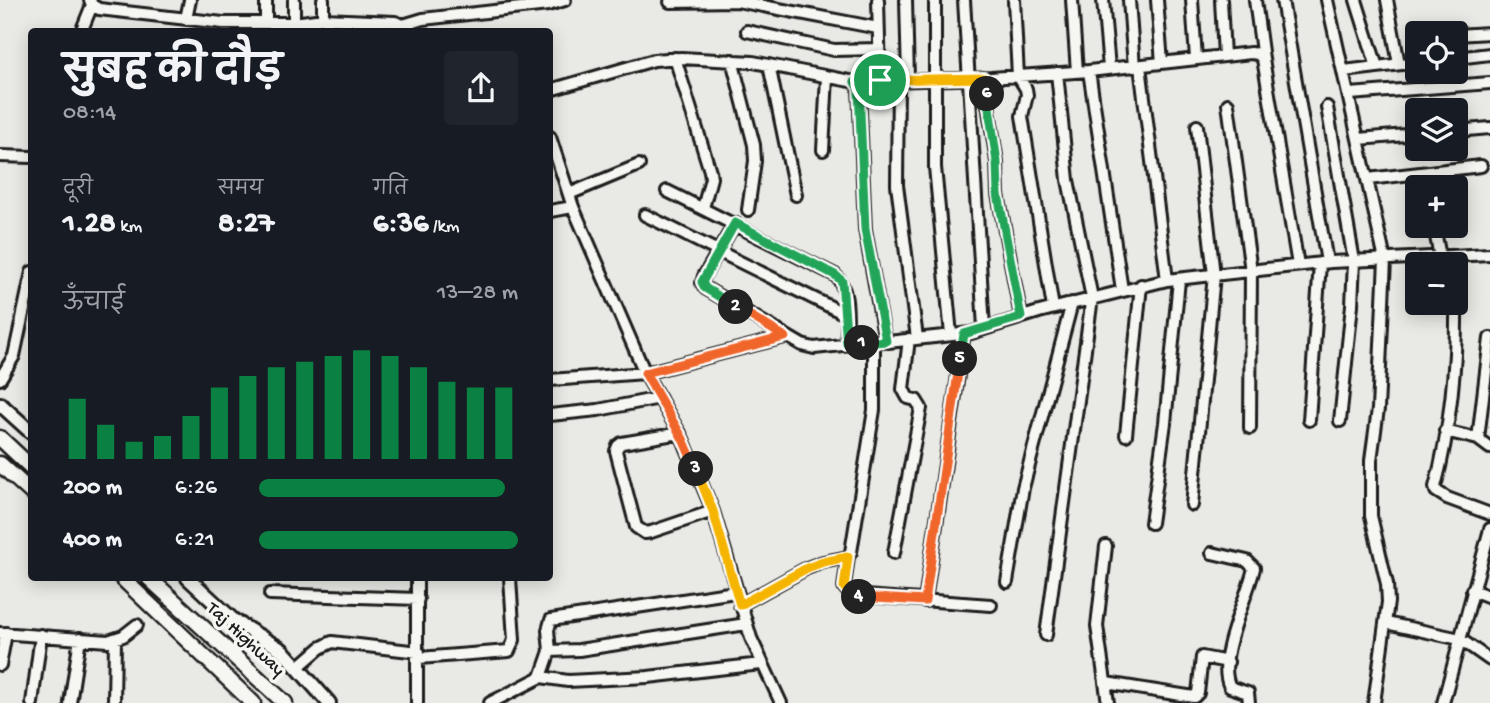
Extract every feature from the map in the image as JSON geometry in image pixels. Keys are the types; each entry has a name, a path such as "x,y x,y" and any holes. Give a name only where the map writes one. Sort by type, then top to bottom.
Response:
{"main road":[{"path":"0,438 28,464"},
{"path":"0,464 28,489"},
{"path":"125,581 253,703"},
{"name":"Taj Highway","path":"152,581 285,703"}],"street":[{"path":"138,13 141,0"},
{"path":"186,19 190,0"},
{"path":"266,0 266,23"},
{"path":"294,0 294,23"},
{"path":"323,0 323,19"},
{"path":"82,28 91,3 99,9 186,19 223,27 323,19 395,22 406,28 423,19 565,0"},
{"path":"878,0 880,80"},
{"path":"894,553 921,408 916,400 908,398 903,389 913,338 897,185 906,0"},
{"path":"935,0 935,167 951,335"},
{"path":"964,0 984,328"},
{"path":"1014,0 1018,76 1026,89 1022,116 1054,308"},
{"path":"1072,0 1077,72"},
{"path":"1103,0 1108,68"},
{"path":"1129,0 1137,66 1173,280 1165,423 1150,523"},
{"path":"1157,0 1161,63"},
{"path":"1192,0 1196,59"},
{"path":"1221,0 1224,56"},
{"path":"1255,0 1298,265"},
{"path":"1282,0 1323,262 1309,420"},
{"path":"1327,0 1385,260 1378,409 1371,460 1371,516 1387,584 1386,623 1374,703"},
{"path":"1356,0 1377,67"},
{"path":"1387,0 1399,64"},
{"path":"670,2 737,1 878,28"},
{"path":"747,31 834,50 879,49"},
{"path":"1468,34 1490,33"},
{"path":"553,89 654,60 675,58 732,60 855,82 1077,72 1251,53 1258,54 1263,59"},
{"path":"1468,57 1490,54"},
{"path":"675,58 710,171 711,178 703,208"},
{"path":"732,60 754,145 755,161 748,210"},
{"path":"1344,71 1405,63"},
{"path":"769,65 796,195"},
{"path":"1089,71 1122,290"},
{"path":"1046,635 1092,298 1068,180 1057,73"},
{"path":"823,150 827,77"},
{"path":"984,78 997,162 998,194 1021,317"},
{"path":"855,82 859,88 865,229 880,341 874,411 844,587 851,595 991,605"},
{"path":"1350,94 1490,83"},
{"path":"1228,104 1251,271 1250,428"},
{"path":"1327,107 1354,261 1353,304 1340,421"},
{"path":"1192,505 1214,275 1197,126"},
{"path":"1468,130 1490,128"},
{"path":"1359,139 1405,135"},
{"path":"553,146 573,207 645,373 680,433 713,511 746,624 761,664 781,703"},
{"path":"0,156 28,157"},
{"path":"569,194 639,165"},
{"path":"1368,179 1481,166"},
{"path":"553,174 562,173"},
{"path":"667,191 835,275 842,281 847,344"},
{"path":"553,210 573,207"},
{"path":"645,215 845,314"},
{"path":"735,223 704,276 702,282 705,288 785,337 814,348 964,334 1141,285 1173,280 1323,262 1405,260"},
{"path":"1468,257 1490,254"},
{"path":"1126,435 1141,285"},
{"path":"0,379 14,356 28,291"},
{"path":"1007,582 1023,488 1072,303"},
{"path":"1456,315 1453,375 1442,461 1435,487 1436,491 1447,498 1490,514"},
{"path":"925,601 964,334"},
{"path":"553,380 645,373 785,337"},
{"path":"1478,439 1490,338"},
{"path":"553,415 598,410 660,398"},
{"path":"0,404 28,429"},
{"path":"1445,431 1478,439 1490,448"},
{"path":"680,433 622,443 618,446 616,451 636,527 645,533 651,532 713,511"},
{"path":"1443,703 1490,529"},
{"path":"1106,546 1097,626 1108,703"},
{"path":"1212,553 1247,561 1254,568 1233,628 1227,684 1246,692 1249,703"},
{"path":"740,605 807,568 848,557"},
{"path":"191,581 233,620 282,650 329,703"},
{"path":"417,581 417,703"},
{"path":"298,668 320,648 332,642 419,655 509,651 514,640 510,581"},
{"path":"1472,590 1490,597"},
{"path":"541,677 550,651 549,623 555,618 735,592"},
{"path":"270,594 418,599"},
{"path":"1386,623 1460,639 1490,660"},
{"path":"550,651 579,650 746,624"},
{"path":"0,665 3,633 116,640 136,625"},
{"path":"32,703 41,635"},
{"path":"70,703 80,638"},
{"path":"114,703 116,640"},
{"path":"1106,683 1194,697 1198,693 1202,657 1228,662"},
{"path":"490,703 541,677 568,681 625,678 761,664"}],"route":[{"path":"984,78 999,174 998,194 1021,317 964,334 925,601 851,595 844,587 848,557 807,568 740,605 713,511 683,439 645,373 785,337 705,288 702,282 735,223 842,281 847,344 886,341 865,229 859,88 855,82 880,80 984,78"}]}
